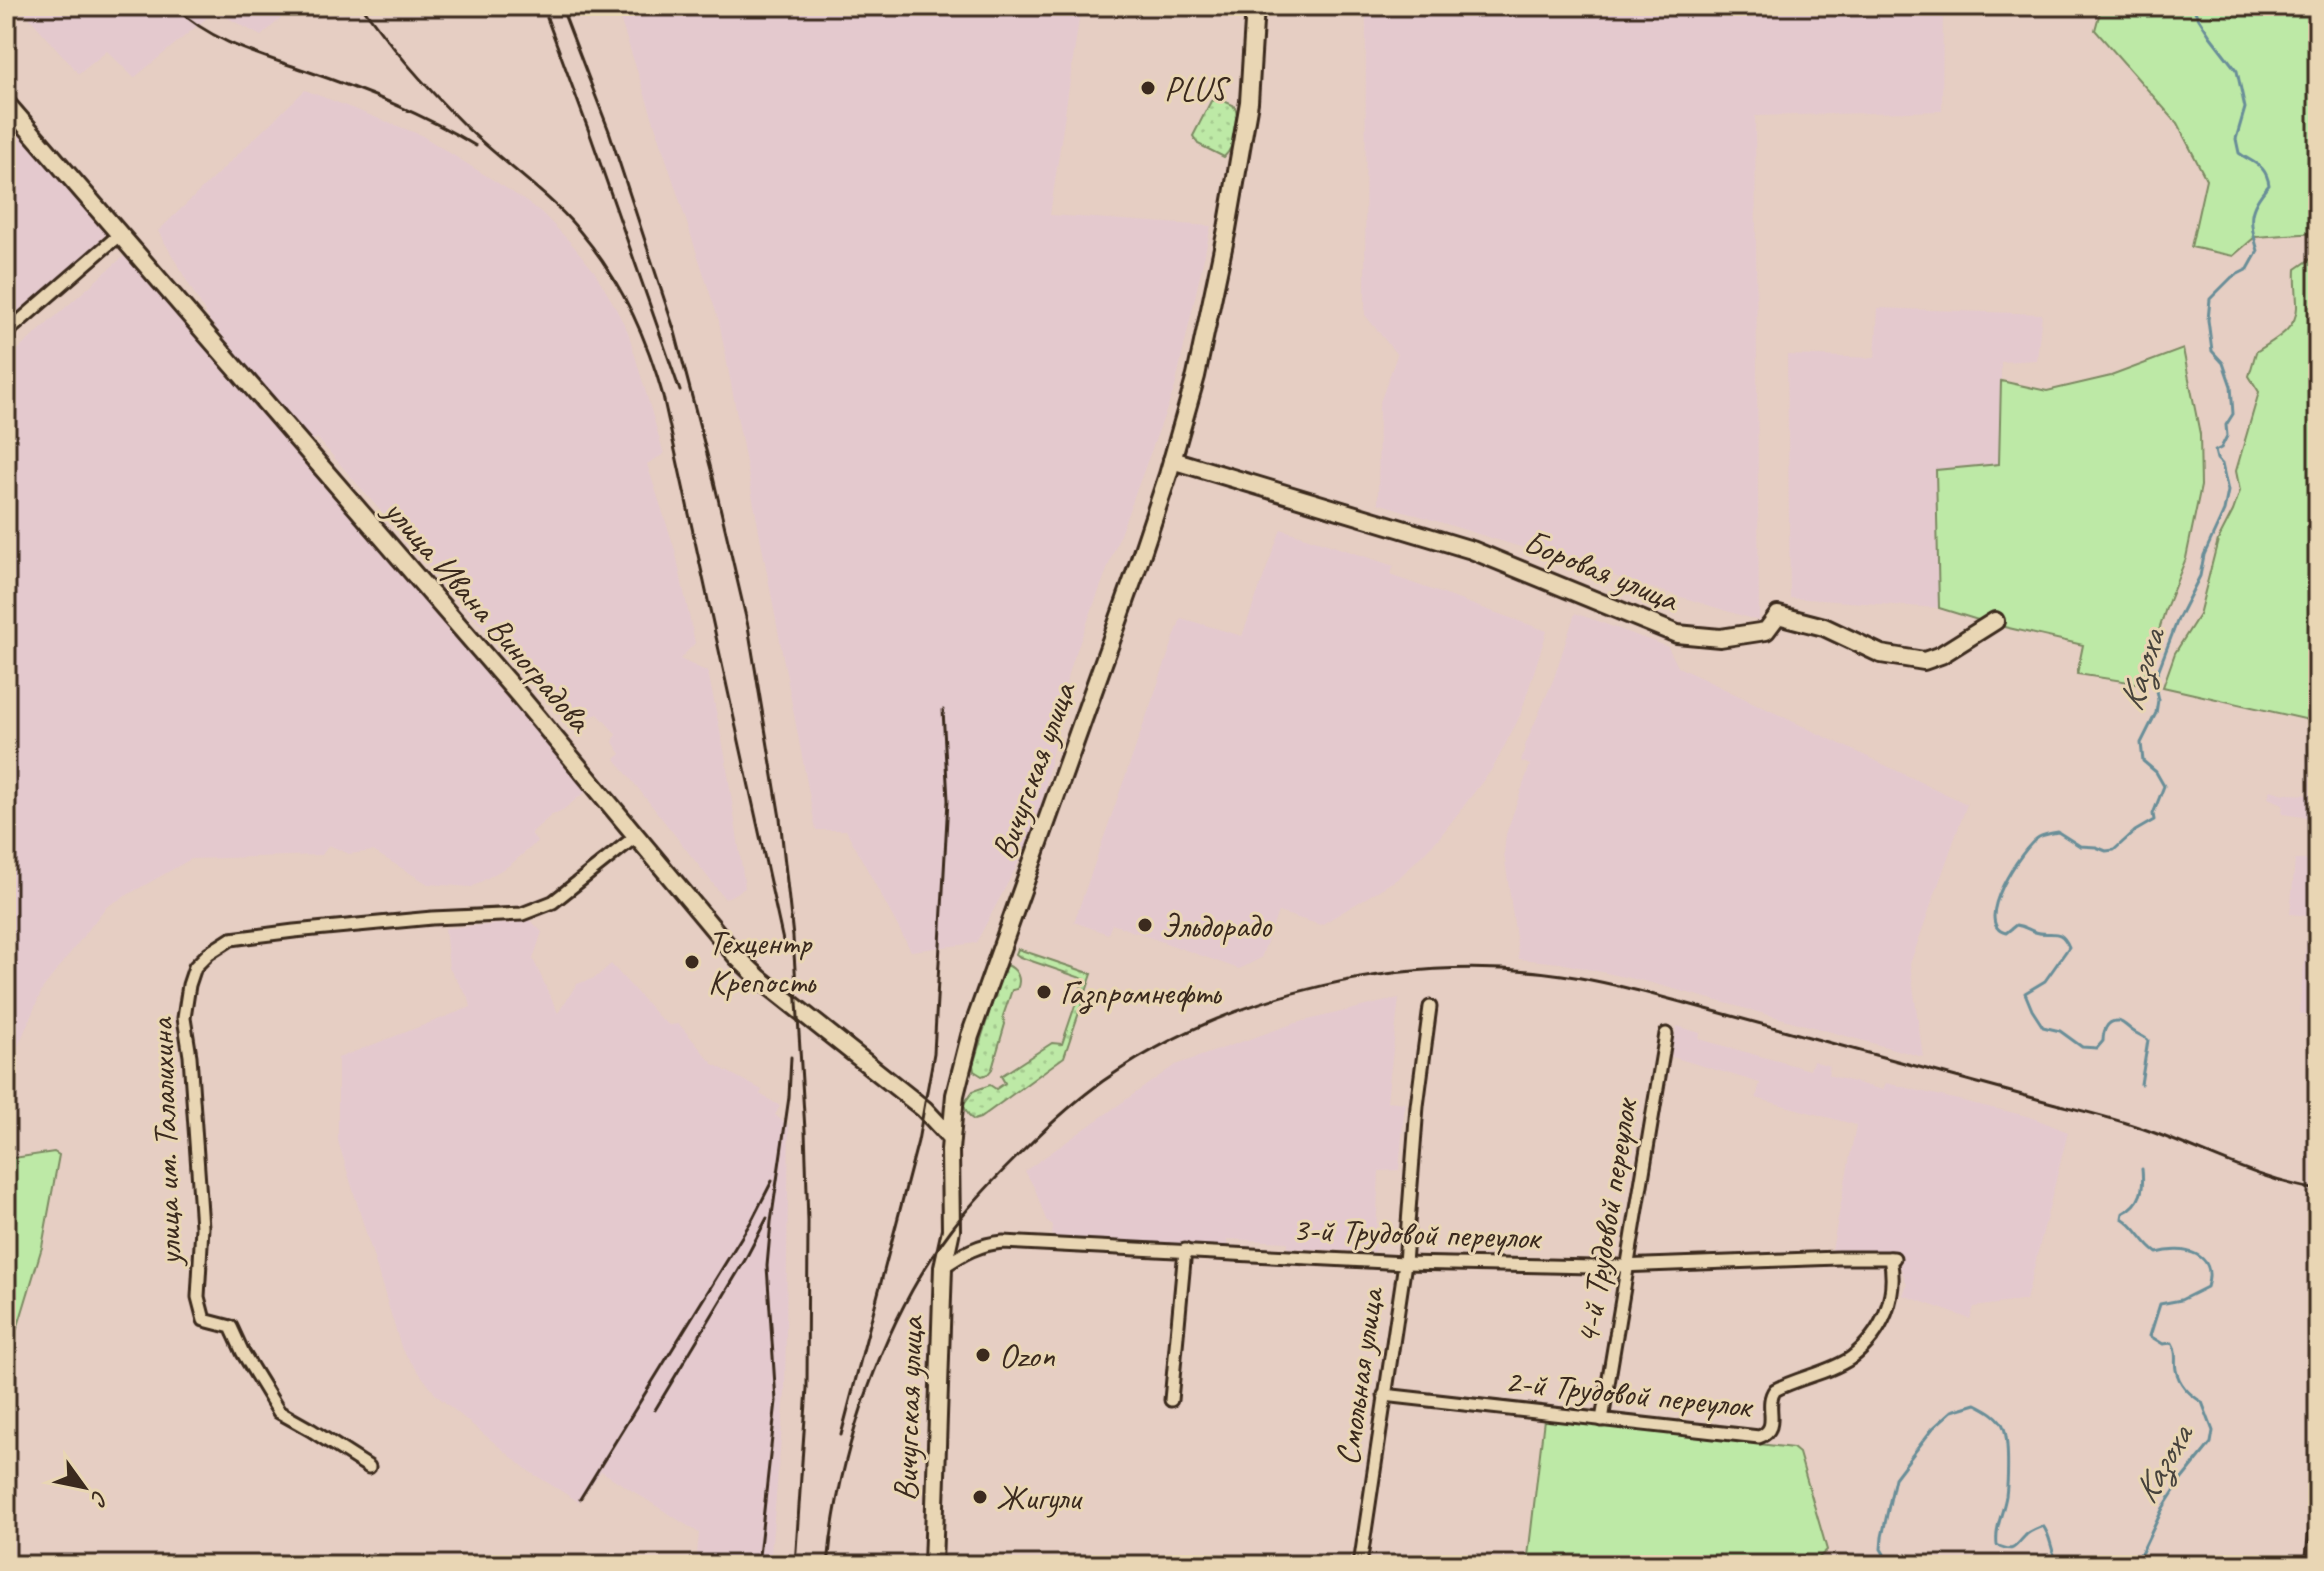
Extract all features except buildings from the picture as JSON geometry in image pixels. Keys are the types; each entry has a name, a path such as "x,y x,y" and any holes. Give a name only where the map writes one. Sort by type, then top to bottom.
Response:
{"street":[{"name":"Вичугская улица","path":"933,1565 943,1267 951,1230 951,1138 957,1083 970,1036 1134,576 1196,376 1227,229 1251,80 1255,6"},
{"name":"улица Ивана Виноградова","path":"6,103 507,682 737,957 759,978 924,1109 951,1138"},
{"path":"6,333 119,235"},
{"name":"Боровая улица","path":"1172,460 1472,550 1677,634 1720,638 1766,631 1778,615 1824,627 1881,654 1924,661 1941,655 1995,621"},
{"name":"улица им. Талалихина","path":"369,1467 279,1412 231,1327 204,1320 198,1297 202,1227 190,1056 184,1018 195,967 209,953 231,939 432,918 522,914 553,902 636,836"},
{"name":"Смольная улица","path":"1360,1565 1405,1263 1417,1106 1430,1007"},
{"name":"4-й Трудовой переулок","path":"1602,1420 1666,1034"},
{"name":"3-й Трудовой переулок","path":"943,1267 987,1243 1003,1242 1405,1263 1627,1265 1892,1258"},
{"path":"1171,1400 1185,1250"},
{"name":"2-й Трудовой переулок","path":"1384,1395 1759,1437 1771,1428 1770,1396 1775,1390 1851,1357 1882,1322 1894,1286 1892,1258"},
{"path":"2312,1565 2318,1511"}],"shaded area":[{"path":"19,6 295,6 261,36 215,11 134,78 107,51 79,74"},
{"path":"616,6 1081,6 1050,215 1211,226 1175,387 1068,674 1037,828 976,943 911,951 846,830 816,830 719,321"},
{"path":"1366,6 1943,6 1942,111 1755,116 1759,621 1378,503 1379,405 1397,355 1365,315"},
{"path":"305,90 421,135 541,212 594,271 613,303 628,332 664,454 647,464 675,550 695,643 680,659 708,672 725,755 745,888 725,899 615,759 621,754 613,742 616,734 598,714 567,724 317,438 310,441 210,321 158,231"},
{"path":"6,118 107,234 6,326"},
{"path":"125,255 588,790 531,833 537,842 510,865 472,887 428,884 373,851 349,854 329,845 322,855 191,859 106,907 43,988 8,1070 6,360"},
{"path":"1878,308 2042,314 2037,360 2001,362 2000,464 1936,470 1939,608 1790,598 1787,355 1875,358"},
{"path":"1281,529 1394,566 1390,575 1547,631 1520,716 1493,768 1439,838 1399,878 1321,925 1278,912 1261,958 1239,969 1112,924 1108,934 1074,922 1181,618 1242,636"},
{"path":"1575,613 1668,647 1678,667 1967,804 1910,964 1923,1057 1648,982 1560,963 1519,959 1504,853 1506,834 1530,765 1521,761 1526,743 1554,678"},
{"path":"2270,790 2285,794 2318,795 2318,819 2282,814 2283,804 2268,798"},
{"path":"2295,860 2318,860 2318,1017 2299,1013 2309,916 2290,914"},
{"path":"528,918 542,932 533,959 558,1013 577,984 595,978 611,964 658,1016 669,1025 679,1024 713,1064 762,1090 760,1094 780,1106 775,1115 789,1126 785,1393 770,1565 696,1565 699,1533 601,1471 579,1502 530,1472 436,1395 402,1350 338,1141 338,1058 471,1007 449,968 445,928 516,923"},
{"path":"1399,998 1387,1101 1405,1103 1399,1170 1379,1171 1375,1252 1288,1248 1288,1242 1227,1239 1227,1247 1052,1238 1053,1225 1046,1220 1025,1171 1175,1065 1295,1023"},
{"path":"1677,1026 1700,1033 1699,1039 1810,1070 1813,1061 1830,1066 1828,1075 1883,1090 1886,1083 2031,1117 2068,1132 2026,1300 1974,1307 1970,1319 1903,1295 1907,1284 1898,1262 1832,1250 1856,1125 1756,1098 1760,1083 1669,1056"}],"green space":[{"path":"2099,6 2318,6 2318,233 2255,237 2233,256 2191,247 2206,179 2177,123 2095,30"},
{"path":"1219,99 1233,105 1237,117 1234,139 1224,157 1198,144 1193,136 1211,101"},
{"path":"2318,254 2318,722 2163,687 2175,653 2199,615 2218,540 2240,491 2236,471 2259,392 2249,376 2256,352 2293,322 2297,307 2296,269"},
{"path":"2183,349 2200,434 2201,486 2186,558 2142,684 2077,674 2083,645 1991,624 1939,608 1936,470 1999,464 2001,381 2047,391 2111,376"},
{"path":"1018,949 1092,974 1064,1057 974,1120 963,1105 973,1091 990,1085 996,1089 1005,1083 1001,1076 1052,1043 1062,1044 1084,979 1020,957 1016,954"},
{"path":"1007,965 1018,975 1019,982 1017,989 1012,990 1003,1016 1005,1024 992,1069 982,1076 974,1071 973,1065 1002,971"},
{"path":"6,1150 14,1158 54,1152 59,1155 42,1247 6,1356"},
{"path":"1544,1419 1793,1448 1799,1453 1827,1550 1811,1565 1527,1565"}],"waterway":[{"name":"Казоха","path":"2141,1084 2148,1040 2114,1021 2106,1028 2103,1041 2097,1048 2082,1047 2060,1031 2043,1027 2032,1010 2025,993 2045,981 2069,947 2062,936 2016,925 2006,933 1997,927 1994,916 2003,886 2012,870 2039,837 2058,832 2080,846 2114,850 2135,831 2154,820 2153,814 2164,786 2156,772 2143,761 2141,743 2156,713 2157,674 2178,619 2200,576 2204,555 2224,511 2228,491 2222,464 2215,451 2221,448 2227,436 2226,425 2233,414 2231,386 2223,363 2212,351 2208,320 2210,299 2232,277 2248,269 2258,251 2252,223 2253,208 2269,185 2262,169 2239,153 2236,139 2245,108 2237,71 2210,36 2193,6"},
{"name":"Казоха","path":"2128,1565 2142,1552 2163,1508 2211,1443 2213,1431 2202,1402 2180,1380 2172,1343 2163,1344 2150,1336 2160,1304 2181,1300 2207,1287 2207,1266 2203,1259 2187,1251 2157,1253 2122,1218 2123,1213 2138,1200 2143,1183 2142,1169"},
{"name":"Казоха","path":"1874,1565 1884,1554 1882,1537 1895,1478 1933,1428 1952,1411 1976,1404 1996,1416 2006,1434 2007,1489 1997,1545 2013,1548 2029,1533 2043,1526 2059,1565"}],"railway":[{"path":"173,6 219,38 392,103 476,146"},
{"path":"362,6 398,53 451,112 578,229 593,247 630,308 663,396 785,950"},
{"path":"561,6 609,131 675,332 748,626 780,818 793,937 808,1222 807,1388 795,1565"},
{"path":"547,18 680,391"},
{"path":"841,1435 918,1141 934,1053 948,800 943,710"},
{"path":"828,1565 842,1478 868,1389 904,1305 968,1208 1044,1130 1103,1081 1153,1050 1207,1023 1264,1002 1323,986 1383,975 1443,969 1503,969 1594,981 2111,1118 2271,1178 2318,1190"},
{"path":"758,1565 776,1401 767,1266 789,1097 791,1057"},
{"path":"580,1499 752,1220 772,1181"},
{"path":"655,1410 767,1218"}],"place":[{"name":"PLUS","path":"1148,88"},
{"name":"Эльдорадо","path":"1145,925"},
{"name":"Техцентр Крепость","path":"692,962"},
{"name":"Газпромнефть","path":"1044,992"},
{"name":"Ozon","path":"983,1355"},
{"name":"Жигули","path":"980,1497"}]}
